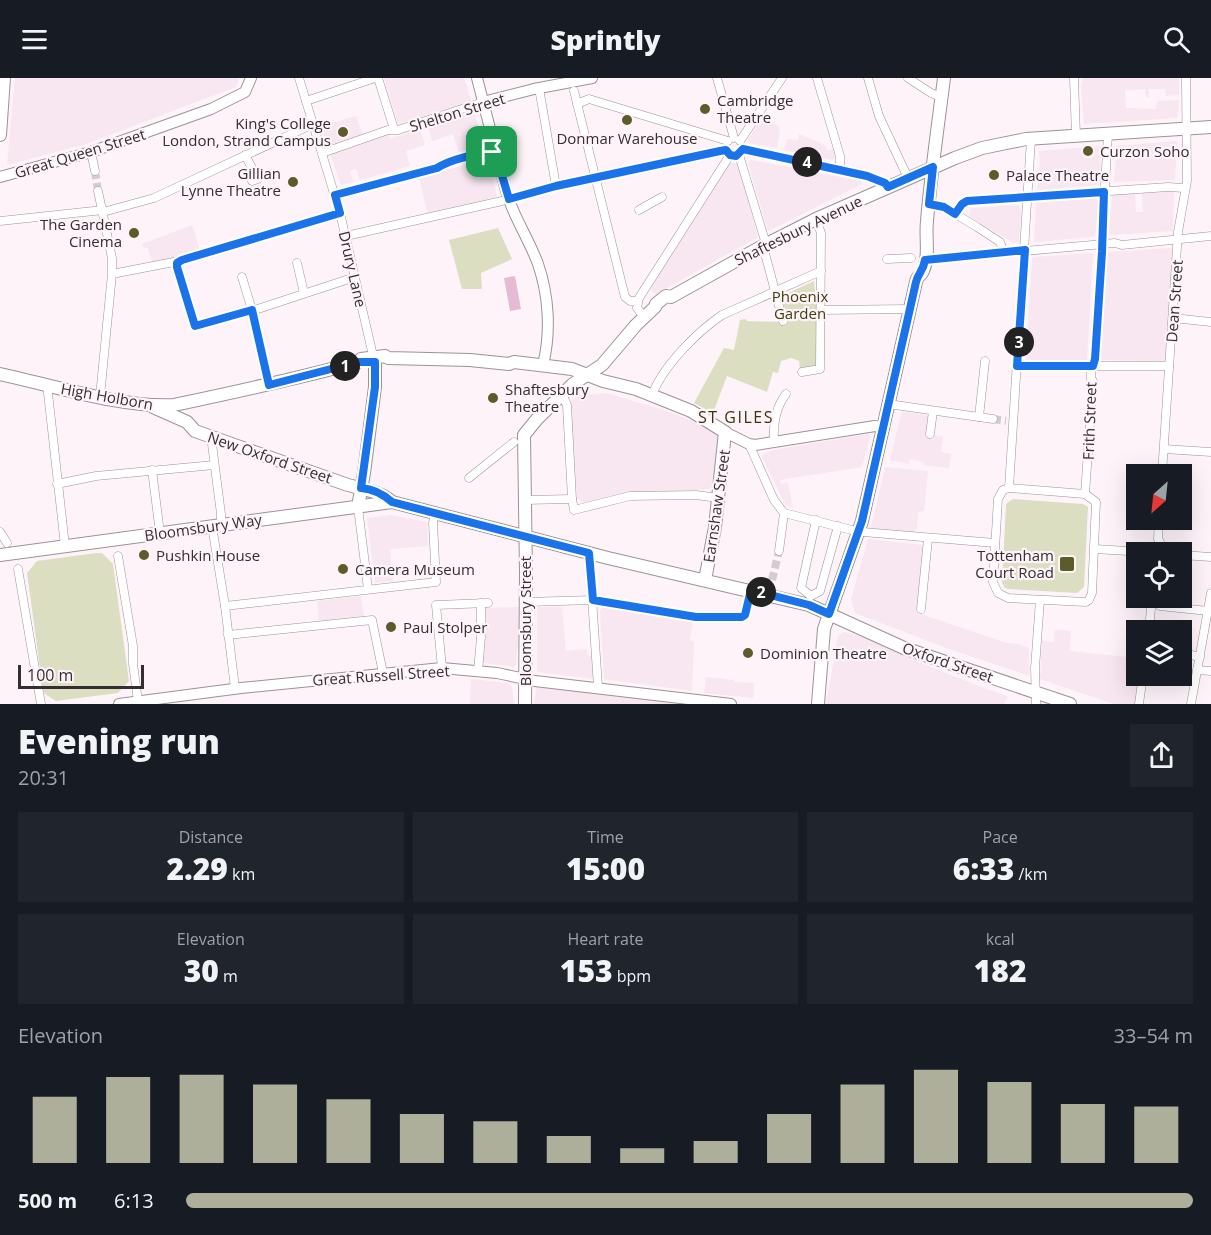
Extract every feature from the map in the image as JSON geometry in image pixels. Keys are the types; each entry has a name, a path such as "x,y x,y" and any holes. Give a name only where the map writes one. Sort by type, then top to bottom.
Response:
{"main road":[{"path":"0,135 4,78"},
{"path":"917,276 923,271 928,243 925,236 944,78"},
{"name":"Shaftesbury Avenue","path":"525,537 524,435 562,394 587,374 598,369 644,317 655,307 669,301 671,297 816,219 933,167 988,147 1031,139 1211,127"},
{"path":"818,704 822,639 862,521 917,276 916,258 920,242 925,236"},
{"path":"358,507 375,387 374,359 470,360 509,364 514,362 570,376 587,374 652,395 691,411 725,432"},
{"name":"High Holborn","path":"0,374 149,405 174,405 269,385 374,359"},
{"path":"187,422 188,410 199,399"},
{"name":"New Oxford Street","path":"149,405 187,422 195,431 361,488 370,489 392,502"},
{"name":"Earnshaw Street","path":"705,580 718,498 725,432"},
{"path":"392,502 589,553 751,590 809,605 829,614"},
{"name":"Bloomsbury Way","path":"0,555 7,548 65,546 392,502"},
{"name":"Bloomsbury Street","path":"525,537 525,704"},
{"name":"Oxford Street","path":"829,614 904,648 1070,704"}],"street":[{"name":"Great Queen Street","path":"0,177 91,152 236,98 247,90 251,78"},
{"name":"Drury Lane","path":"299,78 340,213 374,359"},
{"path":"306,101 376,78 394,129"},
{"path":"477,78 494,144 492,152 498,162 504,200 533,253 542,280 547,307 548,333 543,370"},
{"name":"Shelton Street","path":"325,152 483,102 592,78"},
{"path":"717,78 765,245 783,321"},
{"path":"644,317 638,311 637,301 728,153 737,145 782,78"},
{"path":"818,78 840,156 837,169"},
{"path":"868,78 879,116 908,178"},
{"path":"908,78 941,98"},
{"path":"1074,78 1076,136"},
{"name":"Dean Street","path":"1163,464 1178,240 1184,188 1187,181 1186,78"},
{"path":"571,84 625,297 630,301 637,301"},
{"path":"539,88 556,186"},
{"path":"577,104 589,99 737,145 882,181 888,187"},
{"path":"0,221 103,211 154,198 313,124"},
{"name":"Frith Street","path":"1085,494 1108,134"},
{"path":"1009,488 1010,421 1017,366 1031,139"},
{"path":"346,236 556,186 728,153 737,145"},
{"path":"91,152 95,171"},
{"path":"335,195 437,168 447,162 492,152"},
{"path":"245,155 258,179 252,181"},
{"path":"955,214 964,201 1167,187 1184,188"},
{"path":"98,191 112,258 100,396"},
{"path":"639,210 662,197"},
{"path":"929,204 944,207 1000,242 1004,253"},
{"path":"117,273 179,261 340,213"},
{"path":"802,372 820,369 821,233 816,219"},
{"path":"925,260 1211,236"},
{"path":"887,259 911,258"},
{"path":"179,261 177,267 195,326 352,278"},
{"path":"297,263 304,293"},
{"path":"652,395 664,373 708,325 722,315 821,271"},
{"path":"242,277 269,385"},
{"path":"821,310 910,309"},
{"path":"1173,318 1211,322"},
{"path":"979,417 985,361"},
{"path":"1017,366 1169,366"},
{"path":"47,384 65,546"},
{"path":"562,394 567,405 574,510 630,496 696,495 718,498"},
{"path":"774,443 777,410 786,394"},
{"path":"888,404 993,419"},
{"path":"930,434 936,411"},
{"path":"725,432 749,444 774,443 861,427 884,428"},
{"path":"212,437 221,514 216,526 235,688"},
{"path":"469,478 514,442"},
{"path":"749,444 774,500 784,513 852,530"},
{"path":"1164,449 1211,452"},
{"path":"57,484 96,476 214,465"},
{"path":"152,470 160,533"},
{"path":"1009,488 1085,494 1094,498 1097,507 1095,549 1092,593 1089,600 1082,603 1008,598 998,593 993,582 998,499 1003,490 1009,488"},
{"path":"524,500 572,499"},
{"path":"358,507 368,589"},
{"path":"225,606 436,582 433,522 435,513"},
{"path":"779,551 784,513"},
{"path":"816,520 801,588 812,596 820,591 838,526"},
{"path":"0,532 7,548"},
{"path":"863,532 995,543"},
{"path":"921,609 928,539"},
{"path":"1095,549 1126,551"},
{"path":"589,553 598,687"},
{"path":"118,556 133,646 138,701"},
{"path":"1192,556 1211,557"},
{"path":"18,570 41,704"},
{"path":"526,602 593,600 696,617 742,617 745,615 751,590"},
{"path":"1191,704 1204,671 1200,657 1210,593"},
{"path":"1036,694 1035,668 1040,600"},
{"path":"442,668 436,605 485,603 478,671"},
{"path":"1179,608 1208,611"},
{"path":"228,635 372,620 383,673"},
{"path":"1192,655 1200,657"},
{"name":"Great Russell Street","path":"119,704 138,701 202,699 235,688 442,668 731,704"},
{"path":"1138,704 1141,686"}],"shaded area":[{"path":"15,78 239,78 236,87 86,144 7,165"},
{"path":"384,78 464,78 471,101 398,124"},
{"path":"1083,78 1179,78 1179,95 1166,96 1165,89 1149,89 1149,97 1146,97 1145,89 1125,90 1126,108 1156,109 1157,101 1179,100 1178,116 1177,118 1084,124 1081,87"},
{"path":"474,112 484,147 459,154 453,134 432,141 428,127"},
{"name":"King's College London, Strand Campus","path":"356,116 364,138 329,151 321,126"},
{"path":"763,117 778,126 780,130 777,148 749,143 748,139"},
{"path":"420,129 425,145 406,151 410,166 360,180 356,169 352,170 350,171 353,182 341,185 330,153 387,132 390,139"},
{"path":"799,134 825,145 827,151 833,149 835,157 833,160 784,150 787,139 798,140"},
{"path":"1177,141 1175,180 1114,182 1117,146"},
{"path":"1102,146 1099,185 1037,190 1039,151"},
{"path":"489,159 497,197 427,213 419,177"},
{"path":"751,160 861,181 862,184 768,231 748,163"},
{"path":"730,163 738,163 758,237 656,294 651,291 652,286"},
{"path":"1174,191 1173,231 1112,235 1109,233 1112,195 1135,193 1136,212 1143,212 1142,193"},
{"path":"1099,199 1095,236 1034,242 1036,203"},
{"path":"1019,205 1021,210 1019,243 1013,243 969,216 971,208"},
{"path":"192,225 200,251 153,264 147,247 144,248 142,244"},
{"path":"1170,248 1173,250 1166,361 1102,360 1100,345 1108,252"},
{"path":"1093,253 1087,361 1026,363 1032,259"},
{"path":"515,276 521,309 510,311 504,278"},
{"path":"606,393 667,411 720,435 713,485 710,489 625,494 584,503 577,498 570,402 579,395"},
{"path":"903,412 930,416 932,435 943,437 941,452 951,454 949,468 923,465 924,462 910,459 908,464 890,460"},
{"path":"868,434 870,437 862,467 780,480 781,484 788,483 793,508 786,506 762,457 763,454 774,450"},
{"path":"885,467 928,471 924,511 918,512 917,530 914,532 871,528"},
{"path":"391,515 427,522 428,546 390,549 393,581 375,583 367,518"},
{"path":"868,539 923,545 918,613 1007,643 1029,648 1029,674 949,649 855,613 851,599"},
{"path":"361,596 364,616 319,621 317,601"},
{"path":"519,607 519,649 517,649 516,665 514,667 483,663 486,608"},
{"path":"537,607 562,607 566,651 587,649 588,656 593,656 593,679 537,672"},
{"path":"602,607 693,620 690,640 694,642 692,691 604,679 600,612"},
{"path":"1055,630 1071,631 1070,651 1126,657 1126,686 1138,686 1135,704 1114,704 1040,679 1042,641 1054,642"},
{"path":"844,632 863,637 923,664 1008,697 1004,704 826,704 838,636"},
{"path":"706,677 754,683 753,698 704,693"},
{"path":"471,679 508,683 512,687 514,704 470,704"},
{"path":"537,687 638,698 676,704 534,704"}],"green space":[{"path":"498,228 512,259 481,273 482,289 462,289 449,240"},
{"name":"Phoenix Garden","path":"814,281 816,367 800,370 799,361 791,358 781,361 778,373 773,372 767,392 727,376 713,413 694,403 724,348 734,350 740,320 787,321 782,296"},
{"path":"1013,499 1083,504 1088,507 1084,587 1077,593 1005,588 1002,583 1006,504"},
{"path":"102,553 113,564 129,681 118,693 56,701 43,690 27,573 37,561"}],"tunnel":[{"path":"95,171 98,191"},
{"path":"993,419 1006,421"},
{"path":"772,580 779,551"}],"place":[{"name":"Cambridge Theatre","path":"705,109"},
{"name":"Donmar Warehouse","path":"627,120"},
{"name":"King's College London, Strand Campus","path":"343,132"},
{"name":"Curzon Soho","path":"1088,151"},
{"name":"Palace Theatre","path":"994,175"},
{"name":"Gillian Lynne Theatre","path":"293,182"},
{"name":"The Garden Cinema","path":"134,233"},
{"name":"Shaftesbury Theatre","path":"493,398"},
{"name":"Pushkin House","path":"144,555"},
{"name":"Tottenham Court Road","path":"1067,564"},
{"name":"Camera Museum","path":"343,569"},
{"name":"Paul Stolper","path":"391,627"},
{"name":"Dominion Theatre","path":"748,653"}],"district":[{"name":"ST GILES","path":"736,417"}],"route":[{"path":"743,149 867,176 882,181 888,187 933,167 929,204 944,207 955,214 964,201 1104,192 1095,362 1093,366 1017,366 1025,250 925,260 923,271 917,276 862,521 829,614 809,605 751,590 745,615 742,617 696,617 593,600 589,553 392,502 370,489 361,488 375,387 375,362 358,362 269,385 252,310 195,326 177,267 177,263 182,260 340,213 335,195 437,168 447,162 492,152 498,162 509,199 556,186 720,151 726,150 730,155 736,156 743,149"}]}
